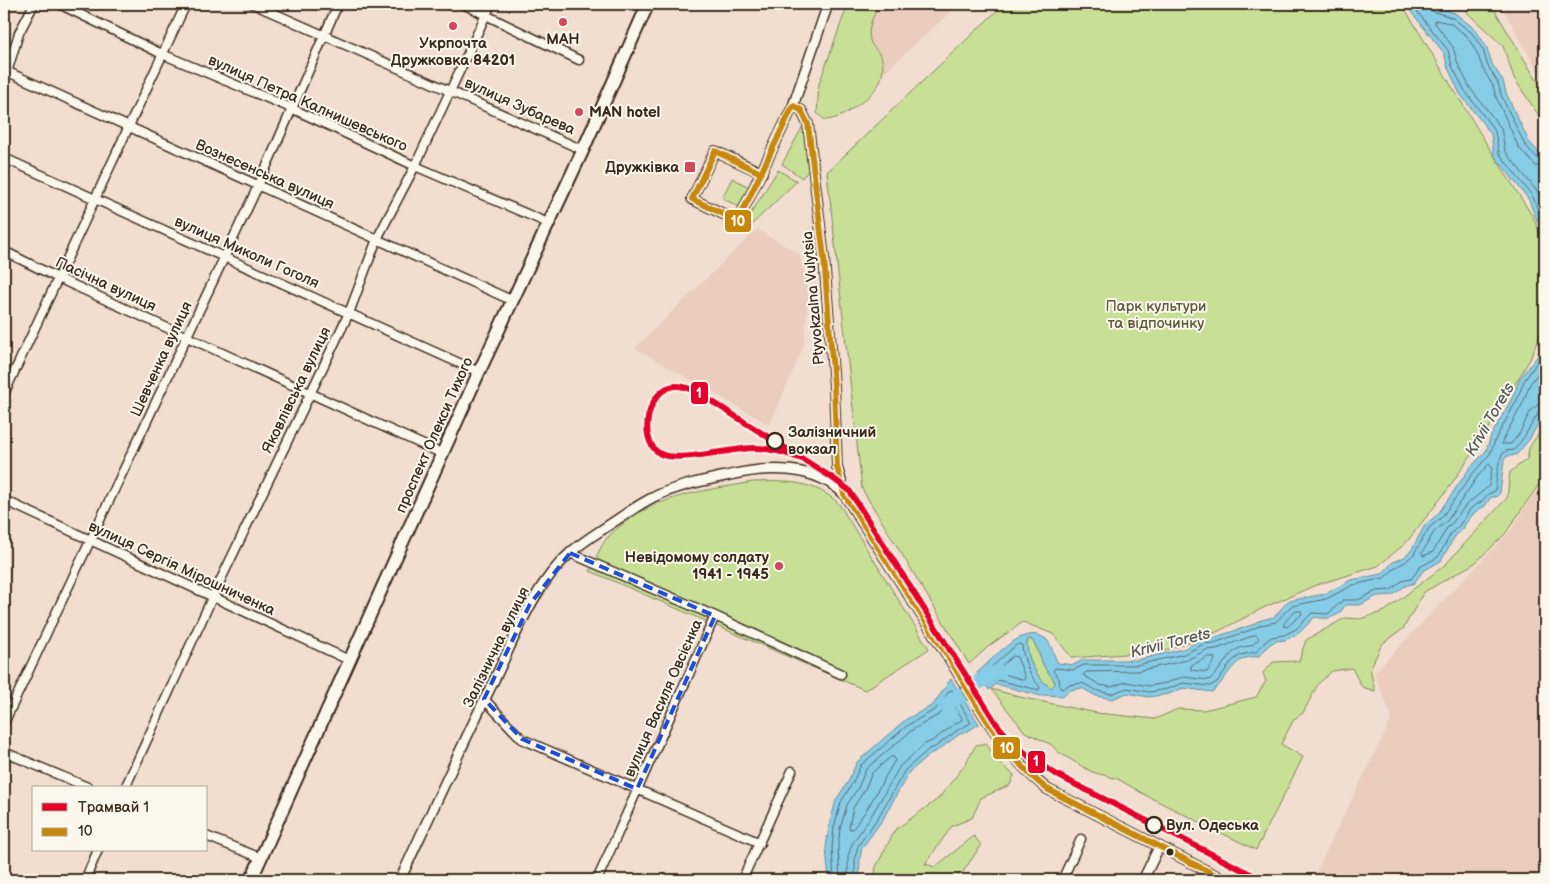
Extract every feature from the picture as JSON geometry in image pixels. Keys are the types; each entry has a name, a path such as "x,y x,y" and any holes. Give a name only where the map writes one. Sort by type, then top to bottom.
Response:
{"main road":[{"name":"проспект Олекси Тихого","path":"251,880 511,300 583,150 648,4"}],"street":[{"path":"4,82 20,33 34,4"},
{"name":"вулиця Петра Калнишевського","path":"58,4 162,54 291,108 415,166 548,223"},
{"path":"4,394 186,4"},
{"name":"вулиця Зубарева","path":"253,4 583,150"},
{"name":"Шевченка вулиця","path":"4,723 258,186 338,4"},
{"path":"463,4 580,60"},
{"name":"Яковлівська вулиця","path":"126,786 212,598 348,313 377,239 415,166 491,4"},
{"path":"762,173 715,151 692,199 738,221 762,173 793,106 828,4"},
{"name":"Вознесенська вулиця","path":"8,72 511,300"},
{"name":"Ptyvokzalna Vulytsia","path":"793,106 801,110 808,124 824,258 834,386 837,467 844,494"},
{"name":"вулиця Миколи Гоголя","path":"4,158 479,372"},
{"name":"Пасічна вулиця","path":"4,251 58,278 442,454"},
{"name":"Залізнична вулиця","path":"400,880 530,604 542,585 570,553 627,512 657,495 702,481 741,472 764,470 797,471 823,478 837,486 844,494 947,655 992,729 1018,763 1047,789 1225,880"},
{"name":"вулиця Сергія Мірошниченка","path":"4,500 349,660"},
{"name":"вулиця Василя Овсієнка","path":"570,553 715,616 597,880"},
{"path":"715,616 841,674"},
{"path":"484,699 522,739 760,842"},
{"path":"4,752 85,786"},
{"path":"742,880 792,771"},
{"path":"208,837 261,858"},
{"path":"1062,880 1081,839"},
{"path":"1143,880 1159,847"},
{"path":"85,880 97,852"}],"highlighted area":[{"path":"570,553 715,616 637,789 522,739 484,699 530,604"}],"shaded area":[{"path":"852,4 959,4 840,113"},
{"path":"1500,4 1545,4 1545,84"},
{"path":"757,229 799,254 808,296 804,345 770,425 635,348"},
{"path":"1545,475 1545,880 1318,880 1313,878 1392,718 1374,673 1512,529"}],"green space":[{"path":"848,4 881,4 873,17 869,33 871,43 881,57 883,67 881,80 865,100 843,115 825,120 817,113 819,84"},
{"name":"Парк культури та відпочинку","path":"1004,4 1402,4 1533,217 1545,246 1545,323 1530,359 1486,433 1448,489 1406,543 1378,566 1316,585 1263,608 1219,631 1164,651 1072,658 1053,634 1023,622 989,646 969,664 862,489 827,172"},
{"path":"1458,4 1491,4 1545,94 1545,125 1514,78 1503,46"},
{"path":"803,126 805,126 810,169 802,178 782,164"},
{"path":"778,170 797,181 745,231 741,229"},
{"path":"732,178 749,187 739,207 722,198"},
{"path":"1545,424 1545,470 1543,478 1505,534 1475,563 1424,592 1403,629 1382,644 1370,669 1375,691 1362,687 1352,668 1332,671 1318,684 1303,713 1294,719 1281,744 1303,757 1256,850 1147,796 1118,779 1092,772 1058,752 1052,745 1025,732 991,689 1097,713 1155,719 1178,709 1204,710 1256,697 1266,681 1263,673 1273,662 1299,661 1306,640 1345,618 1360,619 1385,611 1446,564 1507,498 1510,472 1527,459 1529,448"},
{"path":"753,482 788,482 810,486 830,496 839,504 929,649 865,690 590,571 608,537 641,512 658,504 694,493"},
{"path":"1031,639 1055,684 1051,688 1033,668 1027,648 1027,641"},
{"path":"986,743 997,761 1014,775 1010,785 981,798 972,818 952,826 925,864 935,867 974,836 981,845 963,872 953,880 874,880 876,867 895,830 938,799 964,766 976,745"}],"water":[{"path":"1405,4 1432,4 1435,7 1455,13 1476,30 1487,48 1492,64 1503,81 1506,93 1529,142 1545,159 1545,234 1537,221 1529,200 1494,155 1491,134 1460,94 1448,68 1444,53"},
{"path":"1545,341 1545,411 1529,440 1517,454 1507,456 1504,460 1500,493 1496,497 1491,497 1485,506 1475,512 1463,529 1456,534 1441,561 1423,571 1414,583 1405,586 1393,595 1377,596 1360,605 1345,605 1339,613 1332,617 1315,617 1299,633 1285,640 1275,641 1259,656 1245,658 1238,662 1212,692 1183,688 1169,694 1148,697 1127,693 1112,699 1096,696 1082,688 1070,690 1062,696 1041,696 996,684 989,690 977,673 1009,644 1028,635 1037,635 1046,639 1058,663 1073,665 1083,660 1137,660 1183,649 1203,639 1213,638 1274,617 1288,601 1325,594 1351,580 1382,574 1393,562 1403,558 1411,551 1425,525 1438,514 1469,469 1486,451 1491,436 1512,398 1520,378 1537,357","holes":["1031,639 1046,670 1053,678 1055,684 1051,688 1033,668 1027,648 1027,641"]},
{"path":"951,679 979,724 961,733 909,772 883,819 862,848 859,880 829,880 826,848 829,827 836,800 848,782 857,762 905,720 933,705"}],"waterway":[{"name":"Krivii Torets","path":"945,706 989,675 999,672"}],"tram line":[{"name":"1","path":"802,459 778,451 754,448 690,456 667,456 659,453 652,446 648,437 647,426 652,404 658,395 666,389 675,386 686,387 697,392 831,477 849,490 996,723 1017,746 1041,765 1059,776 1262,880"}],"transit line":[{"name":"10","path":"761,173 793,106 801,110 808,124 824,258 834,386 837,467 844,494 991,727 1017,760 1047,789 1225,880"},
{"name":"10","path":"715,151 761,173 738,221 692,199 715,151"}],"place":[{"name":"МАН","path":"563,22"},
{"name":"Укрпочта Дружковка 84201","path":"453,26"},
{"name":"MAN hotel","path":"579,112"},
{"name":"Дружківка","path":"690,167"},
{"name":"Залізничний вокзал","path":"775,441"},
{"name":"Невідомому солдату 1941 - 1945","path":"779,566"},
{"name":"Вул. Одеська","path":"1154,825"}]}
